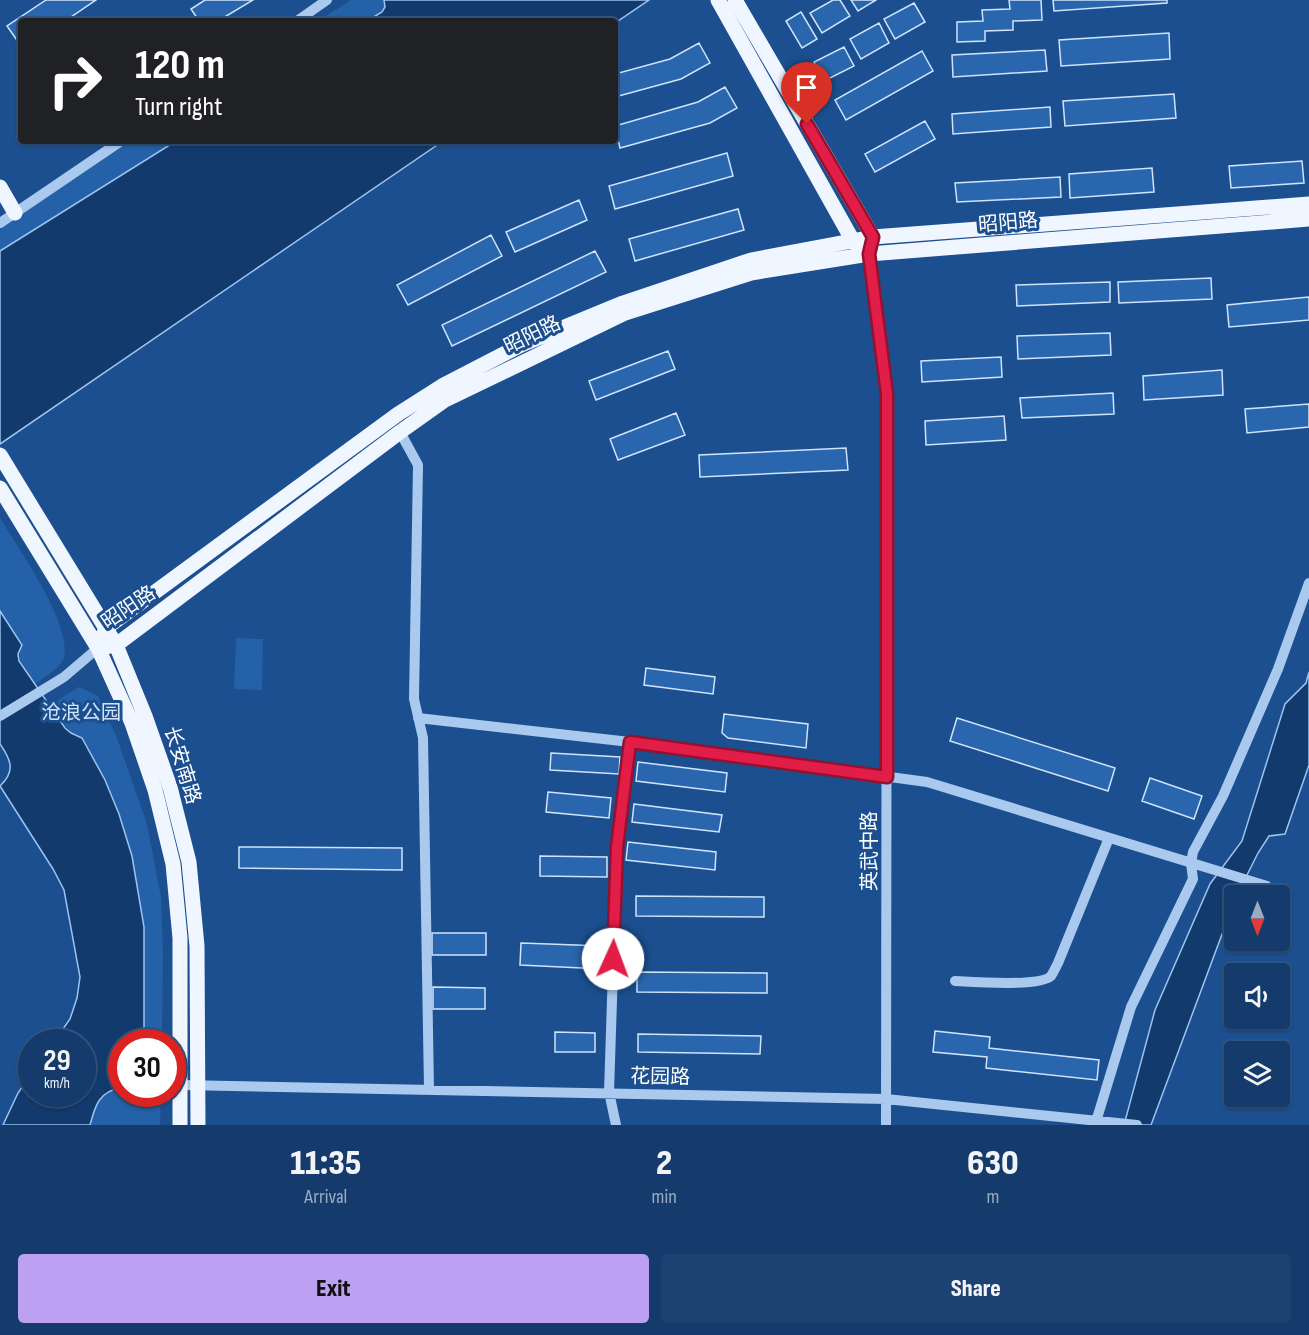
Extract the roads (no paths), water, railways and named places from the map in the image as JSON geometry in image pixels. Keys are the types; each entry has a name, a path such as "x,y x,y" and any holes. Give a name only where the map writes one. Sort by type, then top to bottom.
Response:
{"main road":[{"path":"718,0 745,33 873,237 869,254 853,241 745,33 735,0"},
{"path":"0,188 15,213"},
{"name":"昭阳路","path":"98,648 106,628 398,414 452,381 521,345 623,303 751,260 873,237 1309,204"},
{"name":"昭阳路","path":"98,648 116,645 445,400 625,313 751,273 869,254 1309,219"},
{"name":"长安南路","path":"0,455 116,645 145,716 170,787 189,862 197,946 198,1125"},
{"name":"长安南路","path":"0,488 98,648 140,745 155,790 173,864 180,938 181,1029"},
{"name":"长安南路","path":"180,1107 180,1125"}],"street":[{"path":"301,18 327,0"},
{"path":"0,223 117,144"},
{"name":"英武中路","path":"869,254 887,394 886,1125"},
{"path":"400,432 418,465 414,699 423,738 429,1089"},
{"path":"1096,1123 1131,1007 1193,879 1195,864 1193,852 1223,796 1278,669 1309,583"},
{"path":"0,716 64,677 98,648"},
{"path":"418,718 630,742 927,782 1264,885"},
{"path":"616,1125 609,1092 617,847 630,742"},
{"path":"955,981 1041,981 1050,976 1058,963 1108,838"},
{"name":"花园路","path":"186,1085 886,1099 1096,1123 1113,1122 1137,1125"}],"park label":[{"name":"沧浪公园","path":"81,712"}]}
